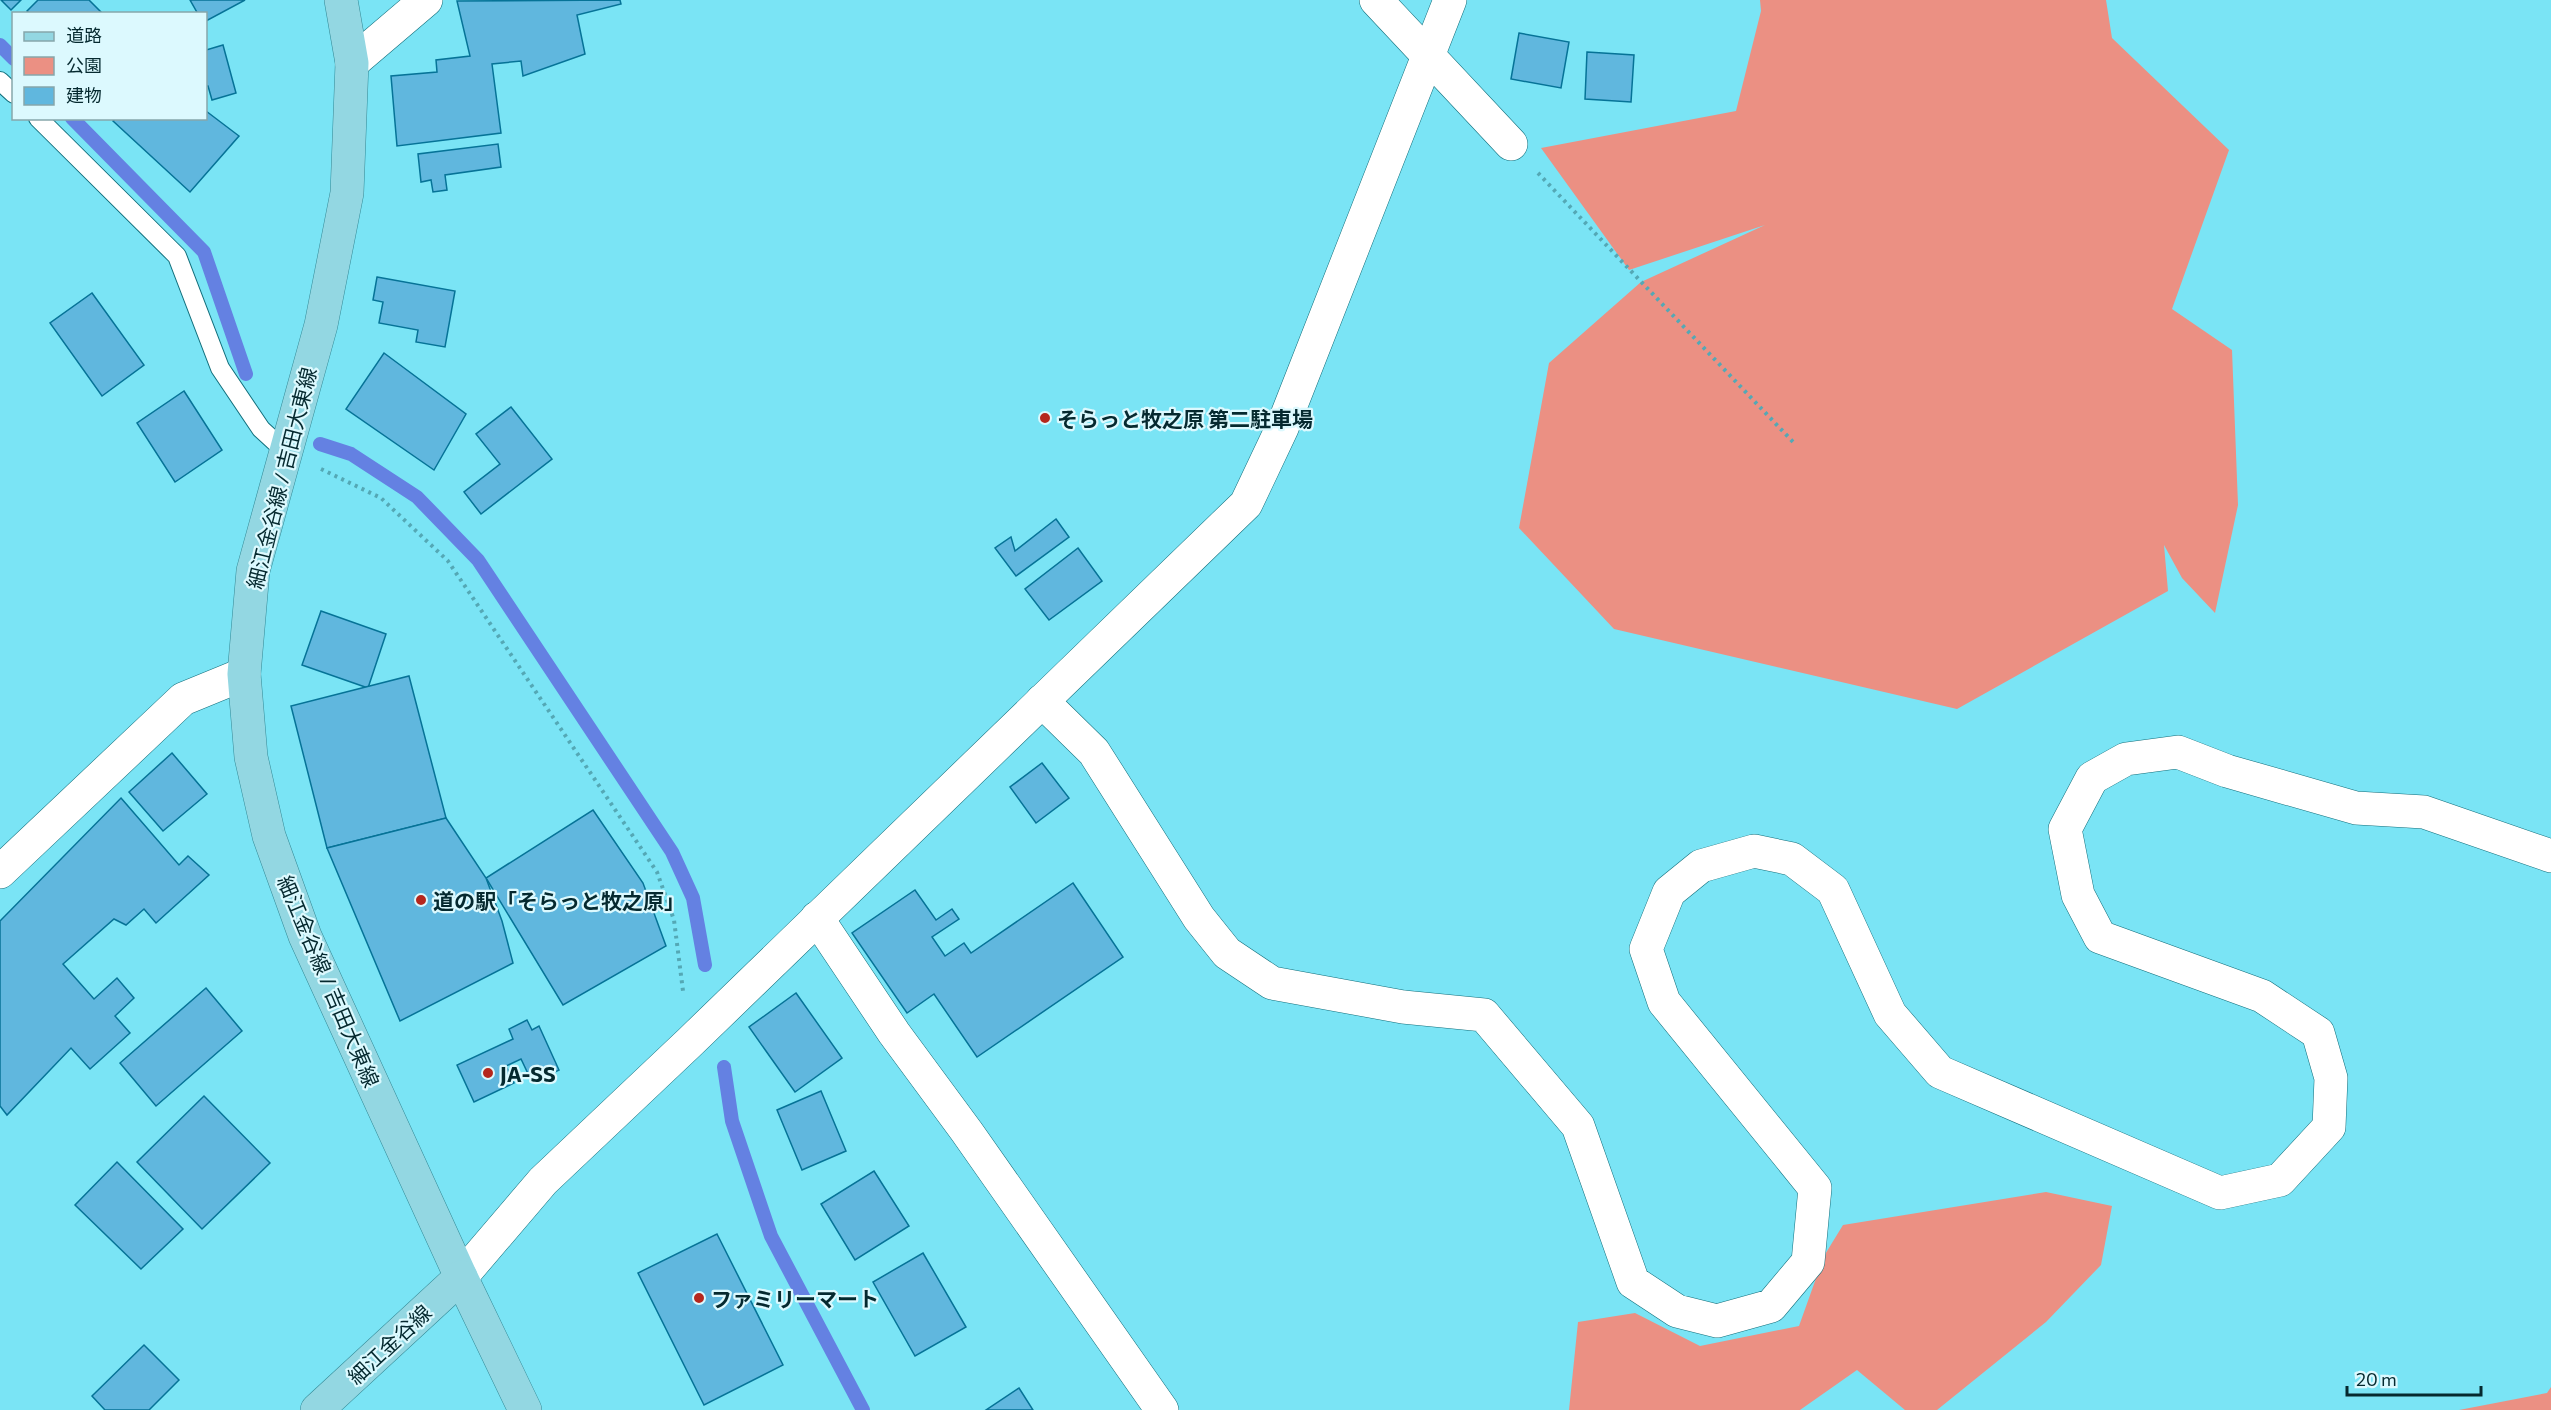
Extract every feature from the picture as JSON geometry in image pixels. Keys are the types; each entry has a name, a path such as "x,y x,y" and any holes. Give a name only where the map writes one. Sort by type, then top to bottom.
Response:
{"main road":[{"name":"細江金谷線 / 吉田大東線","path":"341,0 352,63 347,193 321,325 253,571 244,674 251,757 269,836 305,936 461,1277 525,1410"},
{"name":"細江金谷線","path":"317,1410 461,1277"}],"street":[{"path":"352,63 426,0"},
{"path":"1376,0 1511,144"},
{"path":"461,1277 543,1181 690,1042 1246,504 1282,428 1450,0"},
{"path":"0,872 183,699 244,674"},
{"path":"1042,701 1094,752 1199,918 1227,953 1272,983 1403,1007 1484,1015 1578,1126 1633,1282 1677,1311 1717,1320 1771,1306 1808,1262 1815,1188 1664,1002 1646,949 1669,892 1701,866 1754,851 1792,859 1833,890 1890,1014 1940,1072 2220,1193 2280,1180 2329,1127 2331,1078 2318,1033 2262,996 2100,937 2078,895 2065,829 2092,778 2126,759 2178,752 2227,771 2356,808 2424,812 2551,856"},
{"path":"817,918 894,1033 967,1132 1162,1410"}],"lane":[{"path":"0,81 12,92"},
{"path":"40,120 177,256 220,368 261,429 286,452"}],"path":[{"path":"1511,144 1794,443"},
{"path":"286,452 381,498 448,561 485,614 657,872 674,920 690,1042"}],"green space":[{"path":"1760,0 2106,0 2112,38 2229,150 2172,309 2232,350 2238,505 2215,613 2182,578 2164,545 2168,591 1957,709 1614,629 1519,528 1549,363 1641,282 1765,225 1629,270 1541,148 1736,111 1761,11"},
{"path":"2046,1192 2112,1206 2101,1265 2046,1322 1937,1410 1905,1410 1857,1370 1800,1410 1569,1410 1578,1322 1635,1313 1700,1346 1799,1326 1824,1256 1843,1225"},
{"path":"2551,1387 2551,1410 2459,1410 2547,1393"}],"building":[{"path":"1,0 21,0 11,10"},
{"path":"38,0 89,0 101,12 28,12"},
{"path":"190,0 245,0 207,20 207,12 197,12"},
{"path":"620,0 621,4 577,15 585,54 523,76 521,61 492,64 501,133 397,146 391,76 437,72 436,60 470,56 457,1"},
{"path":"1519,33 1569,42 1561,88 1511,79"},
{"path":"223,45 236,93 212,100 207,86 207,50"},
{"path":"1587,52 1634,55 1631,102 1585,99"},
{"path":"207,112 239,136 190,192 113,121 207,120"},
{"path":"498,144 501,167 445,175 447,190 433,192 431,180 421,182 418,154"},
{"path":"377,277 455,291 445,347 416,342 418,330 379,323 383,302 373,300"},
{"path":"92,293 144,365 102,396 50,323"},
{"path":"384,353 466,414 434,470 346,409"},
{"path":"184,391 222,450 175,482 137,423"},
{"path":"511,407 552,459 481,514 464,492 500,464 476,434"},
{"path":"1056,519 1069,537 1016,576 995,548 1011,537 1015,551"},
{"path":"1078,548 1102,581 1049,620 1025,589"},
{"path":"321,611 386,634 368,688 302,665"},
{"path":"409,676 446,818 327,848 291,706"},
{"path":"172,753 207,794 163,831 129,792"},
{"path":"1042,763 1069,798 1036,823 1010,787"},
{"path":"121,798 179,865 188,856 209,875 156,923 144,909 126,925 114,919 63,964 94,999 117,978 134,998 115,1016 130,1033 90,1069 71,1048 7,1115 0,1106 0,921"},
{"path":"593,810 643,883 666,946 563,1005 486,878"},
{"name":"道の駅「そらっと牧之原」","path":"446,818 486,878 502,921 513,963 400,1021 327,848"},
{"path":"1073,883 1123,957 977,1057 934,994 907,1013 852,933 915,890 936,920 952,909 959,919 932,937 945,956 964,943 971,953"},
{"path":"206,988 242,1031 156,1106 120,1063"},
{"path":"796,993 842,1058 795,1092 749,1027"},
{"path":"527,1020 532,1030 539,1026 559,1070 532,1082 521,1059 506,1066 514,1083 474,1102 457,1065 513,1039 509,1029"},
{"path":"821,1091 846,1151 802,1170 777,1110"},
{"path":"204,1096 270,1163 202,1229 137,1162"},
{"path":"117,1162 183,1229 141,1269 75,1205"},
{"path":"874,1171 909,1226 855,1260 821,1204"},
{"path":"717,1234 783,1365 704,1405 638,1273"},
{"path":"923,1253 966,1327 915,1356 873,1282"},
{"path":"144,1345 179,1380 149,1410 105,1410 92,1396"},
{"path":"1019,1388 1033,1410 986,1410"}],"waterway":[{"path":"0,45 12,57"},
{"path":"74,120 204,252 246,374"},
{"path":"320,444 351,454 417,497 478,560 672,852 693,898 705,965"},
{"path":"724,1067 732,1121 771,1236 863,1410"}],"place":[{"name":"そらっと牧之原 第二駐車場","path":"1045,418"},
{"name":"道の駅「そらっと牧之原」","path":"421,900"},
{"name":"JA-SS","path":"488,1073"},
{"name":"ファミリーマート","path":"699,1298"}]}
